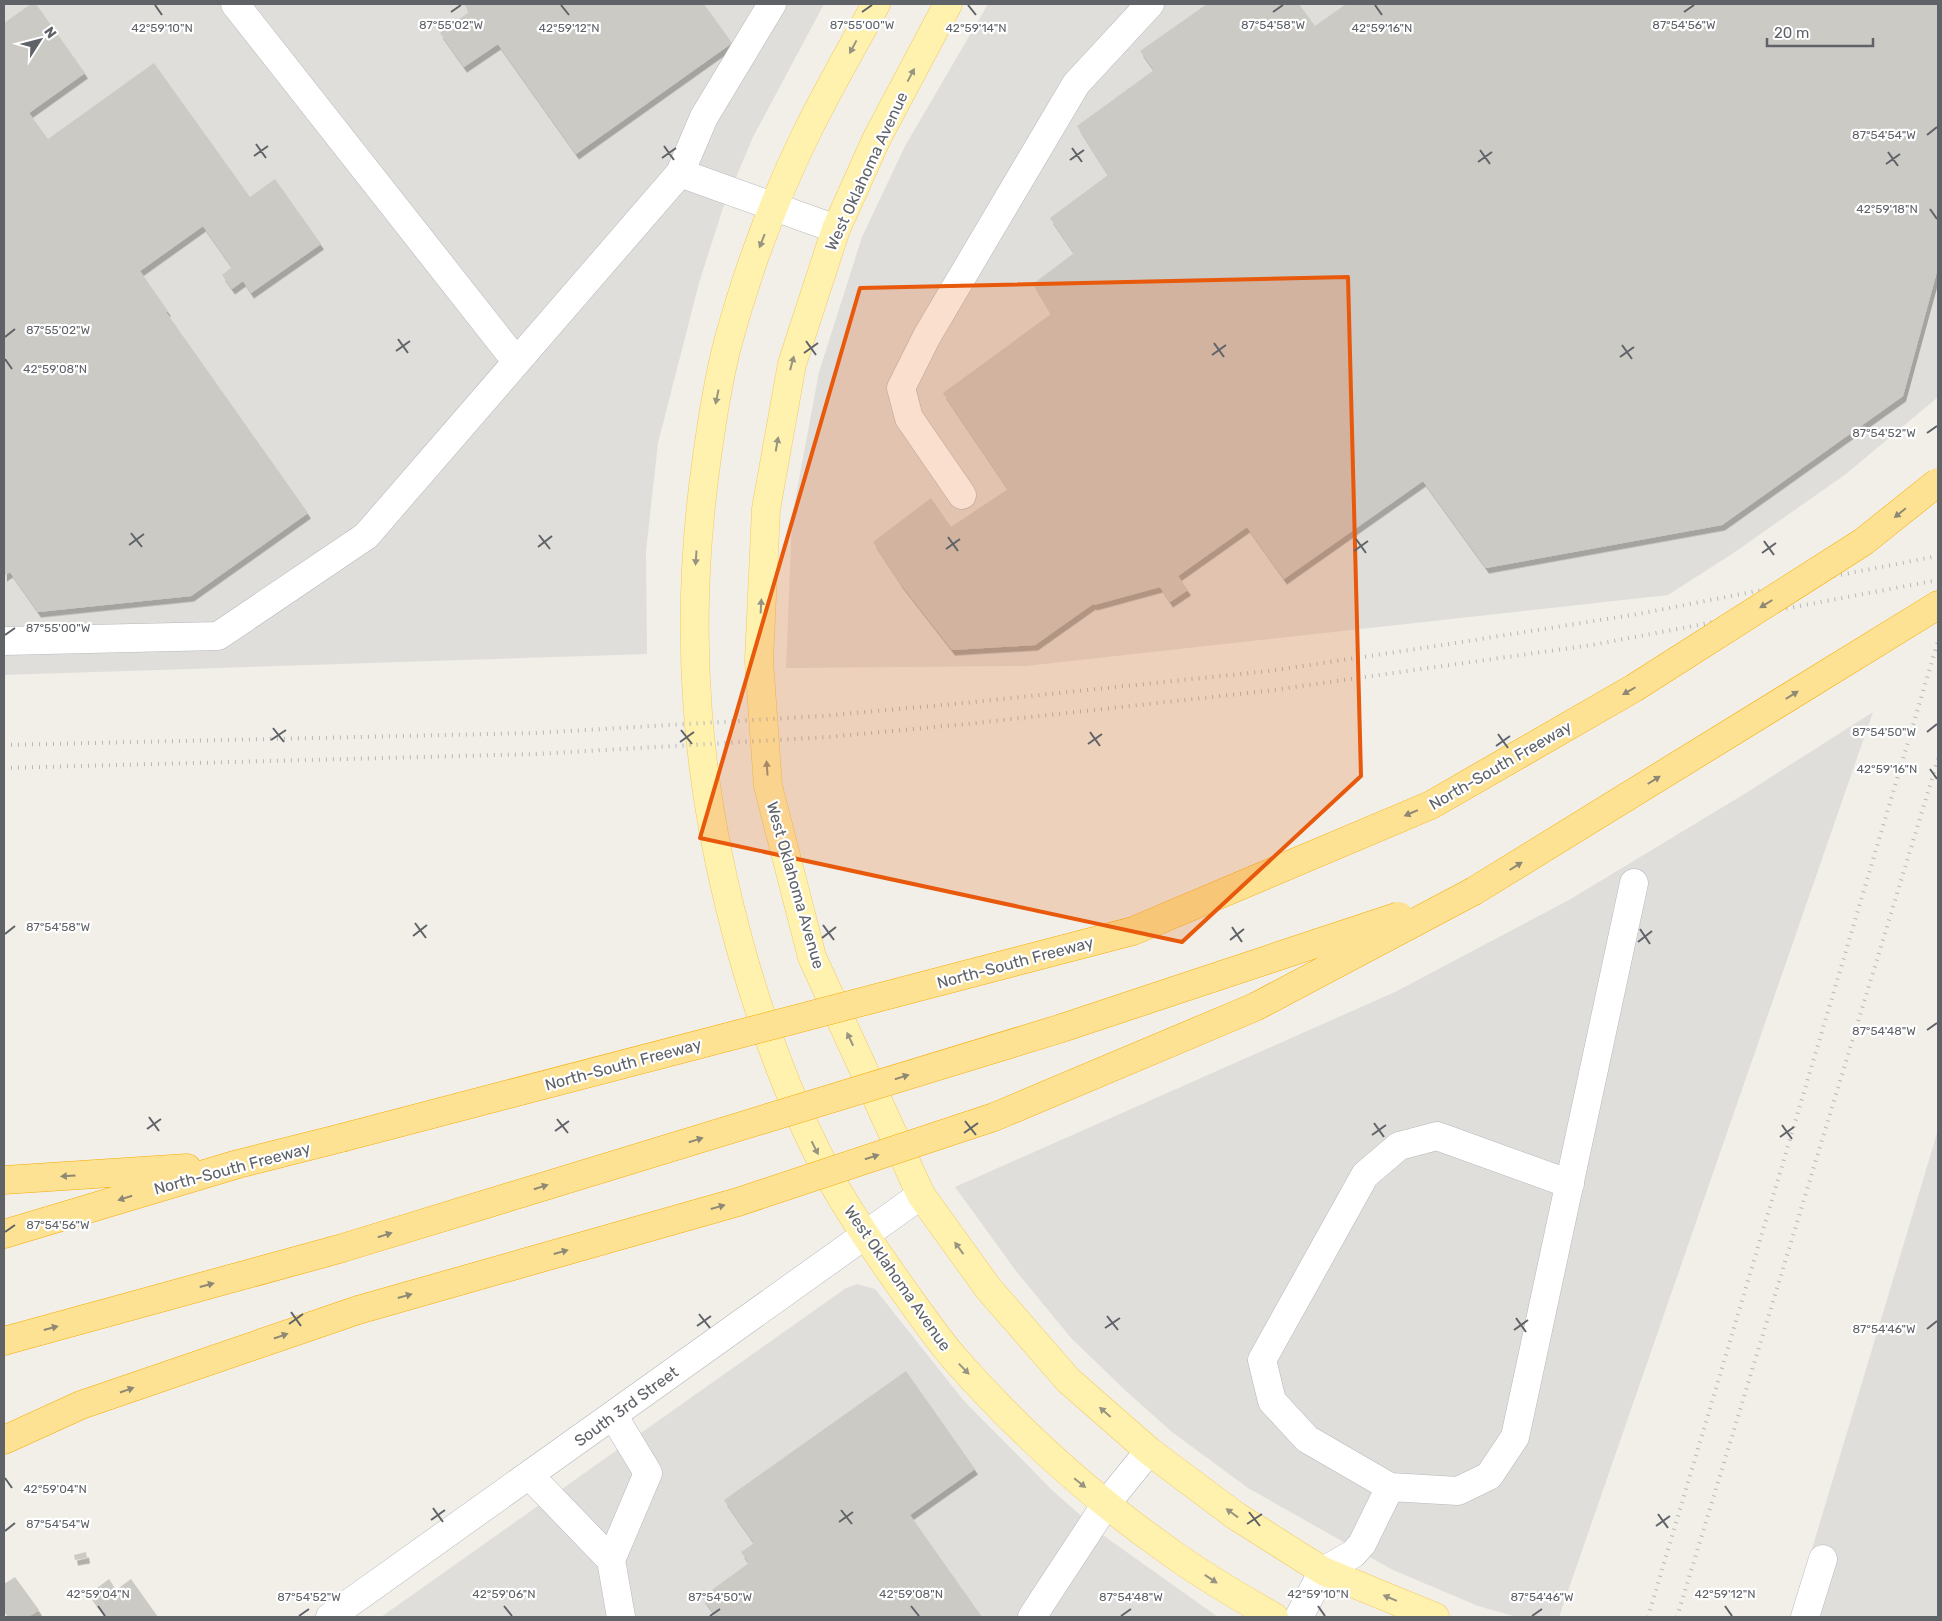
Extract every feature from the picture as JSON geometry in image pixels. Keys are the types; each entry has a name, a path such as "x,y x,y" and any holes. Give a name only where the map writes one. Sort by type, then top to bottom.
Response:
{"highway":[{"name":"North-South Freeway","path":"4,1234 238,1164 1133,931 1431,805 1634,688 1855,548 1938,482"},
{"path":"4,1440 81,1406 358,1310 738,1202 994,1117 1255,1007 1474,891 1938,605"},
{"path":"4,1341 339,1249 1059,1029 1474,891"},
{"path":"4,1180 238,1164"},
{"path":"4,1452 81,1406"}],"main road":[{"name":"West Oklahoma Avenue","path":"876,4 805,136 775,208 748,278 729,340 713,413 696,559 697,717 704,785 716,852 758,1010 809,1136 837,1190 865,1235 953,1357 1059,1466 1164,1549 1274,1617"},
{"name":"West Oklahoma Avenue","path":"948,4 877,138 836,229 792,364 766,510 759,660 768,786 812,957 921,1195 988,1288 1068,1380 1149,1451 1236,1516 1323,1571 1435,1617"}],"street":[{"path":"235,4 516,361"},
{"path":"4,641 218,636 366,536 680,173 704,117 772,4"},
{"path":"962,495 909,418 901,388 927,336 1076,84 1150,4"},
{"path":"680,173 836,229"},
{"path":"1570,1184 1437,1136 1399,1146 1365,1175 1262,1360 1272,1401 1307,1439 1390,1487 1458,1491 1489,1476 1515,1437 1570,1184 1634,883"},
{"name":"South 3rd Street","path":"330,1617 921,1195"},
{"path":"613,1416 648,1473 611,1560 621,1617"},
{"path":"1032,1617 1106,1504 1149,1451"},
{"path":"529,1475 611,1560"},
{"path":"1299,1617 1323,1571 1353,1554 1362,1544 1390,1487"},
{"path":"1806,1617 1823,1559"}],"highlighted area":[{"path":"1348,277 1361,776 1182,942 700,838 860,288"}],"shaded area":[{"path":"4,4 824,4 753,137 723,208 699,283 658,443 646,551 647,654 4,675"},
{"path":"988,4 1938,4 1938,397 1846,474 1732,554 1668,595 1026,666 786,668 792,517 819,372 862,237 905,146"},
{"path":"1873,712 1559,1617 1517,1617 1478,1606 1393,1570 1248,1488 1172,1432 1071,1338 1016,1271 955,1187 1395,992 1569,900 1746,793"},
{"path":"1938,1130 1938,1617 1790,1617 1799,1592"},
{"path":"857,1284 875,1289 964,1401 1053,1491 1104,1536 1218,1617 381,1617 846,1288"}],"building":[{"path":"31,4 36,4 85,73 29,113 48,139 154,63 250,197 275,179 321,244 251,293 243,281 232,289 222,275 232,267 203,226 140,271 168,311 166,312 308,513 191,596 38,612 10,572 4,576 4,23"},
{"path":"464,4 704,4 732,43 576,154 498,44 464,67 440,33 469,12"},
{"path":"1207,4 1299,4 1315,26 1346,4 1938,4 1938,268 1903,396 1722,525 1486,568 1423,481 1284,579 1247,527 1178,576 1188,590 1170,602 1160,587 1093,604 1035,645 952,650 900,583 873,542 931,498 951,527 1008,489 943,393 1051,314 1033,284 1074,253 1050,218 1108,175 1077,126 1154,70 1140,51"},
{"path":"906,1371 975,1469 910,1515 982,1617 716,1617 702,1597 749,1563 741,1552 754,1543 724,1500"},
{"path":"86,1552 87,1558 75,1560 74,1555"},
{"path":"15,1577 39,1610 28,1617 8,1617 4,1612 4,1584"},
{"path":"109,1579 116,1590 131,1579 158,1617 106,1617 89,1594"}],"railway":[{"path":"4,745 535,733 822,716 964,703 1269,671 1443,645 1638,614 1938,556"},
{"path":"4,768 536,754 828,737 967,724 1266,691 1592,645 1938,580"},
{"path":"1648,1617 1938,641"},
{"path":"1677,1617 1938,759"}]}
